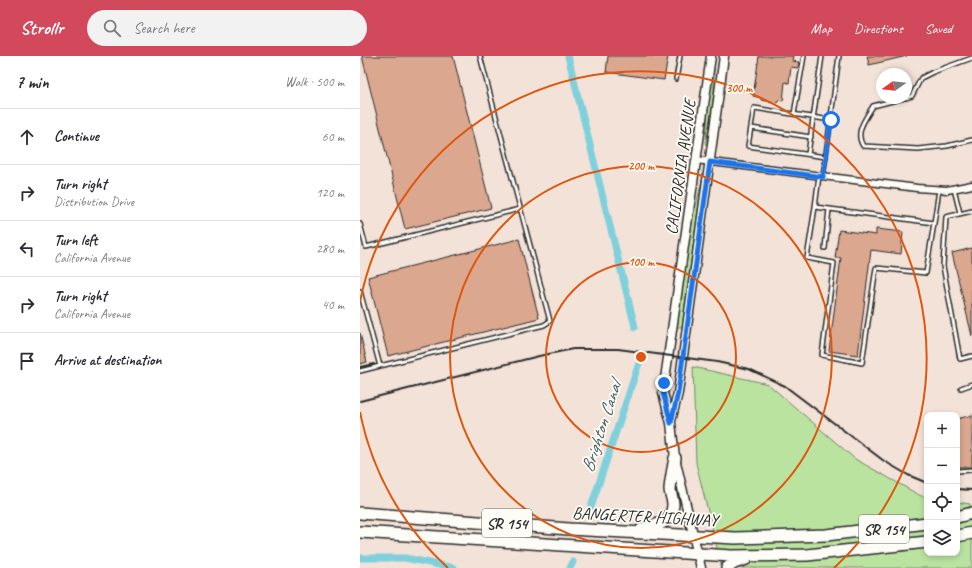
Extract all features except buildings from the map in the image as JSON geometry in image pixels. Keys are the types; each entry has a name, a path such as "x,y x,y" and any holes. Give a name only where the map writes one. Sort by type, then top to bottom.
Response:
{"highway":[{"path":"628,532 658,526 669,516 672,508 670,490 675,458"},
{"name":"BANGERTER HIGHWAY","path":"360,513 628,532 750,538 826,535 924,523"},
{"path":"960,516 972,513"},
{"name":"BANGERTER HIGHWAY","path":"360,532 698,555 754,556 831,553 924,542"},
{"path":"960,536 972,534"},
{"path":"727,568 734,563 754,556"}],"main road":[{"name":"CALIFORNIA AVENUE","path":"701,568 675,458 671,423 663,393 710,56"},
{"name":"CALIFORNIA AVENUE","path":"671,423 678,393 724,56"}],"street":[{"path":"696,160 939,190 954,189 972,185"}],"lane":[{"path":"360,371 544,325 550,321 480,56"},
{"path":"676,80 680,56"},
{"path":"794,114 804,56"},
{"path":"808,154 822,56"},
{"path":"840,56 826,157 815,207 807,258 834,263 822,355 862,363 876,268 926,273 939,190"},
{"path":"912,96 921,78 933,72 972,58"},
{"path":"881,104 873,106 860,129 860,141 863,146 918,149 947,146 972,140"},
{"path":"826,157 748,146 754,108 831,120"},
{"path":"751,128 811,137"},
{"path":"954,189 960,213"},
{"path":"815,207 934,223"},
{"path":"360,248 520,209"},
{"path":"825,248 829,209"},
{"path":"972,211 946,217 943,266 960,359 972,356"},
{"path":"360,224 366,247"},
{"path":"360,291 380,366"},
{"path":"961,388 972,384"},
{"path":"960,471 972,470"}],"green space":[{"path":"714,68 714,94 706,145 708,105"},
{"path":"702,180 682,327 677,327 692,221"},
{"path":"693,367 768,384 855,459 924,496 924,556 960,556 960,502 970,504 972,513 972,568 722,568 696,463"}],"waterway":[{"name":"Brighton Canal","path":"568,56 635,327"},
{"name":"Brighton Canal","path":"591,507 641,357"},
{"name":"Brighton Canal","path":"360,558 405,558 454,568"},
{"name":"Brighton Canal","path":"570,568 573,562"}],"railway":[{"path":"360,401 539,356 573,349 618,349 717,362 749,369 785,386 884,461 908,475 924,482"},
{"path":"360,367 374,364"},
{"path":"960,489 972,490"}],"route":[{"path":"664,383 663,393 671,423 678,393 701,217 710,162 823,177 831,120"}]}
